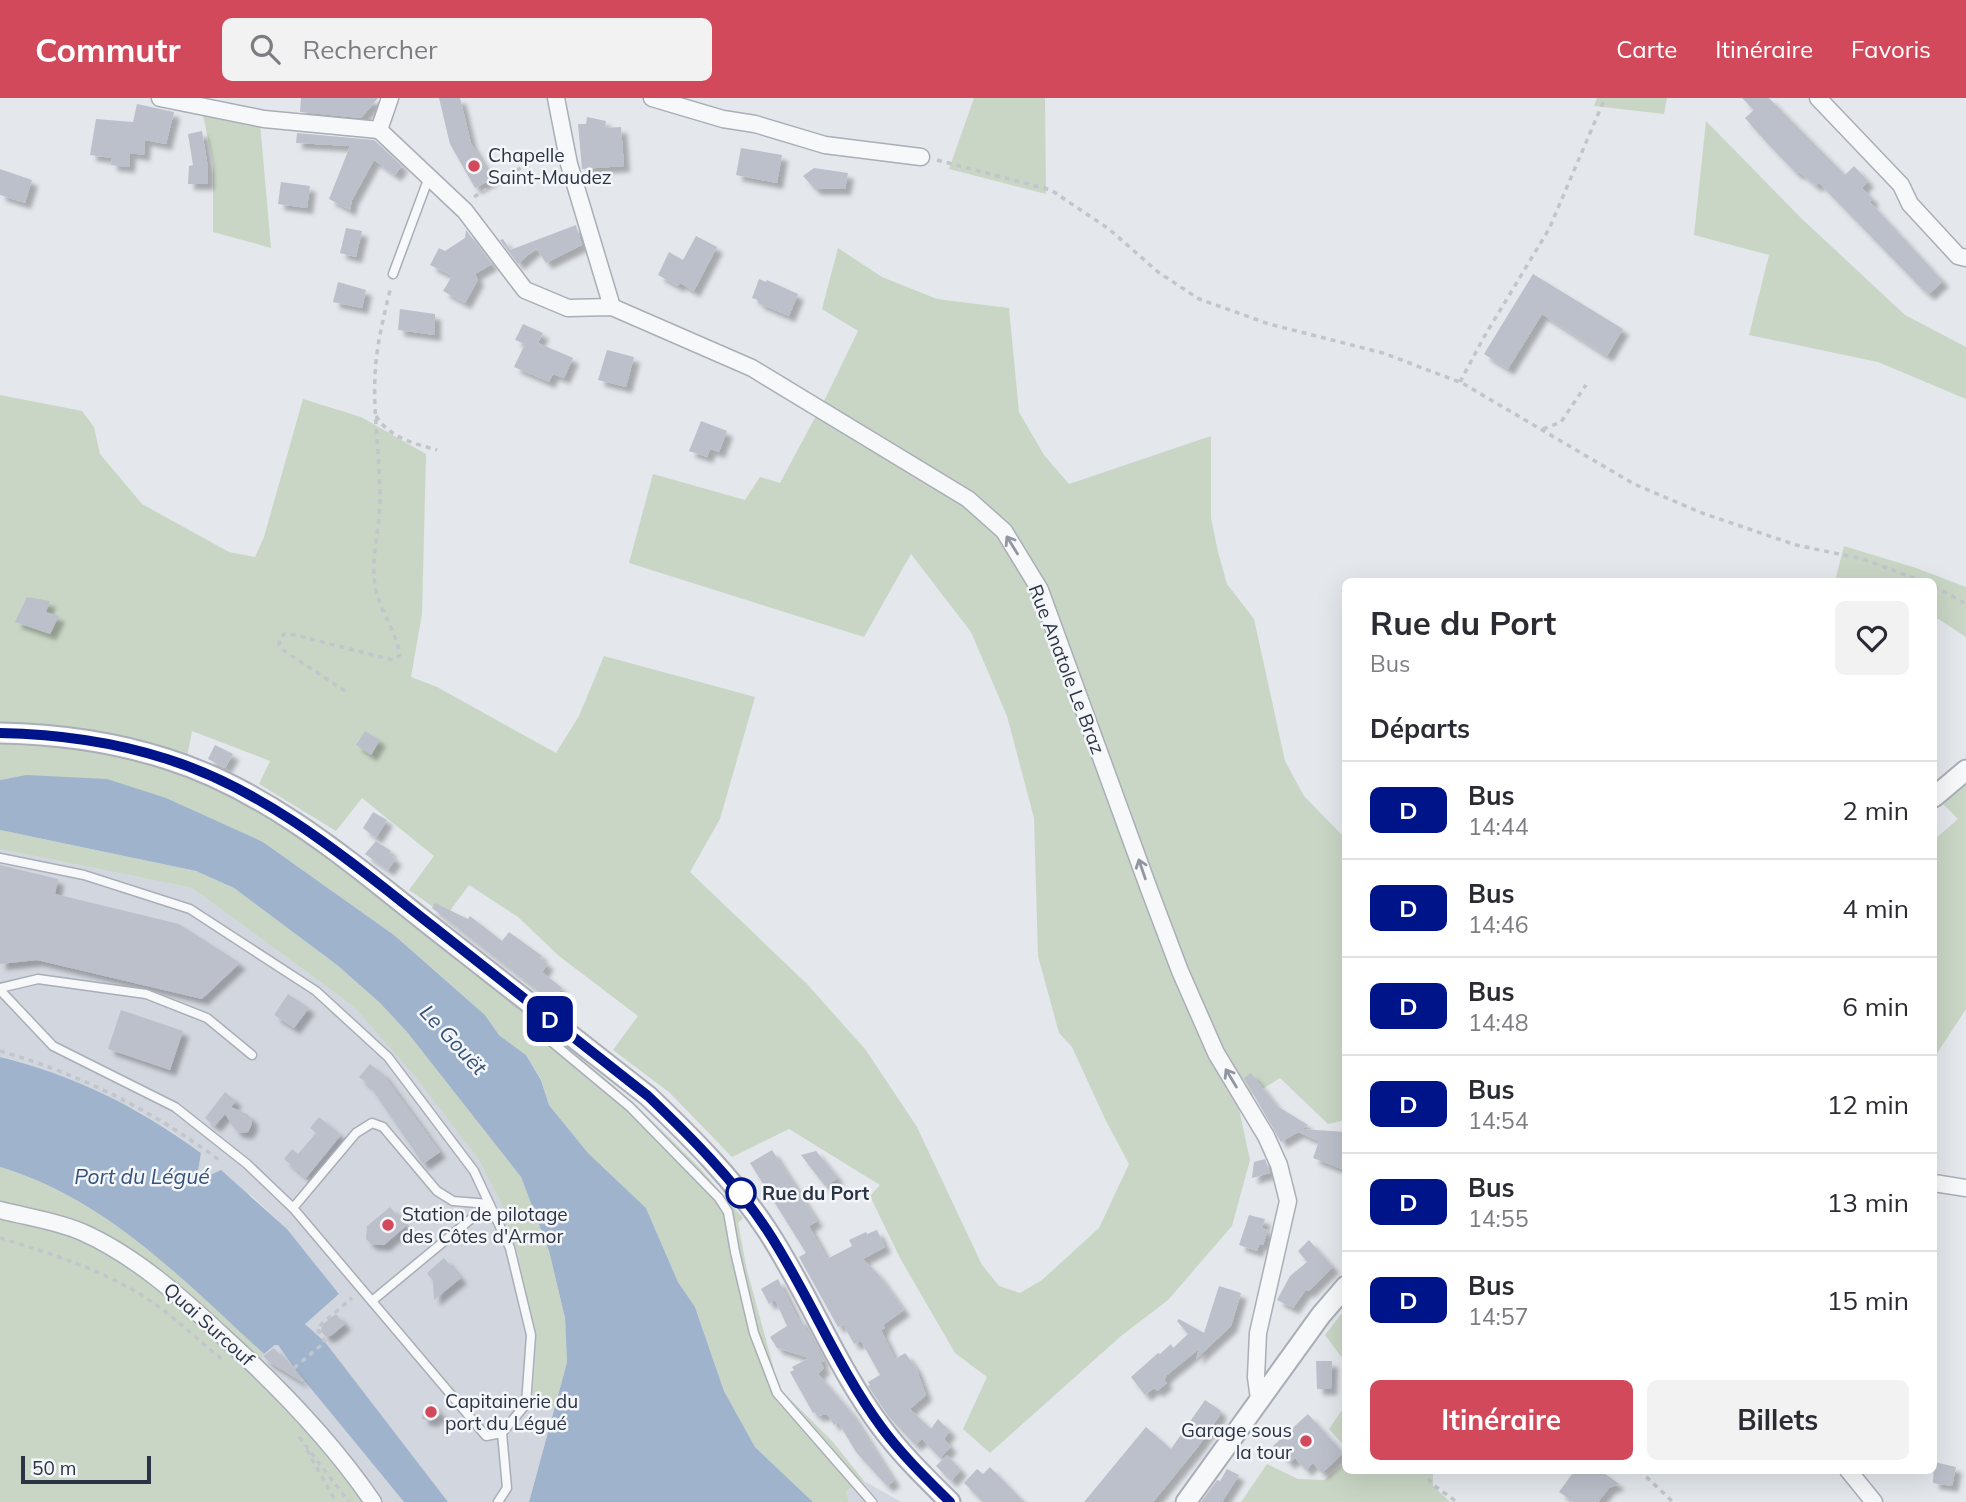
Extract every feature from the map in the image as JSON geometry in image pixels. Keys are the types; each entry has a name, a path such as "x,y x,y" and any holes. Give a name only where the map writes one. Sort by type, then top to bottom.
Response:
{"street":[{"path":"160,98 264,119 379,130 460,206 525,290 568,307 612,307 585,224 556,98"},
{"path":"379,130 390,98"},
{"path":"652,98 825,145 921,157"},
{"path":"1818,98 1901,185 1910,204 1958,256 1966,258"},
{"name":"Rue Anatole Le Braz","path":"612,307 752,368 968,499 1003,531 1040,590 1180,971 1216,1053 1266,1136 1279,1165 1288,1201 1258,1333 1256,1377 1259,1399"},
{"path":"0,733 28,733 120,746 169,759 220,780 277,810 337,852 648,1096 694,1140 740,1192 792,1270 858,1392 881,1427 902,1453 950,1502"},
{"path":"1937,794 1966,770"},
{"path":"1937,1183 1966,1188"},
{"name":"Quai Surcouf","path":"0,1210 80,1231 116,1249 177,1294 271,1382 335,1452 373,1502"},
{"path":"1186,1502 1259,1399 1342,1291"},
{"path":"1851,1474 1874,1502"}],"lane":[{"path":"393,274 429,177"},
{"path":"0,858 84,875 190,909 316,991 388,1057 474,1171 510,1248 531,1335 526,1404 502,1433 486,1436 293,1208 247,1164 175,1107 53,1046 0,989 38,979 146,994 207,1018 252,1055"},
{"path":"547,1038 630,1107 719,1198 728,1212 754,1333 777,1393 872,1502"},
{"path":"293,1208 356,1133 372,1123 383,1127 437,1191 453,1201 489,1204"},
{"path":"372,1301 489,1204"},
{"path":"498,1502 507,1488 502,1433"}],"path":[{"path":"1462,383 1460,381 1484,337 1549,229 1605,98"},
{"path":"460,206 564,141"},
{"path":"921,157 985,171 1051,190 1109,229 1158,272 1199,299 1269,324 1383,353 1462,383 1634,484 1702,513 1796,545 1863,559 1914,578"},
{"path":"345,691 279,645 284,634 393,660 400,655 379,604 373,567 380,506 375,414 377,348 393,274"},
{"path":"1543,429 1561,422 1586,385"},
{"path":"375,414 383,427 392,434 437,450"},
{"path":"1937,588 1966,604"},
{"path":"0,1051 67,1072 121,1097 191,1139 228,1167"},
{"path":"0,1238 86,1267 129,1289 155,1304 223,1361"},
{"path":"294,1368 325,1342 317,1328 362,1290"},
{"path":"293,1429 349,1502"},
{"path":"301,1439 336,1502"},
{"path":"1426,1474 1432,1484 1457,1502"},
{"path":"1643,1474 1673,1502"}],"shaded area":[{"path":"0,849 192,888 353,1006 414,1074 479,1160 501,1203 518,1254 536,1342 532,1404 554,1409 529,1502 448,1502 305,1323 339,1294 287,1229 252,1196 206,1177 198,1170 201,1153 134,1109 20,1062 0,1057"},
{"path":"278,1345 404,1502 364,1502 253,1369"},
{"path":"864,1481 901,1502 849,1502 846,1491"}],"green space":[{"path":"974,98 1045,98 1046,194 949,169"},
{"path":"1597,98 1667,98 1664,114 1594,106"},
{"path":"203,115 260,123 271,248 213,232 213,164"},
{"path":"1706,121 1801,218 1905,315 1966,347 1966,399 1878,362 1749,335 1769,255 1694,235"},
{"path":"838,248 882,277 937,299 1009,308 1019,412 1044,455 1069,484 1211,436 1211,518 1218,552 1227,584 1254,619 1285,761 1304,796 1342,835 1342,1121 1328,1124 1280,1078 1238,1104 1250,1160 1232,1226 1168,1300 1121,1336 990,1453 963,1429 987,1377 955,1353 900,1258 870,1196 880,1185 789,1129 732,1157 670,1093 613,1050 638,1016 559,956 518,917 469,885 446,916 409,890 434,856 362,798 336,831 259,784 270,761 192,731 184,772 206,780 288,830 405,917 561,1040 635,1104 698,1166 743,1218 738,1223 747,1270 779,1388 833,1442 864,1481 846,1491 849,1502 813,1502 755,1447 724,1391 695,1307 678,1282 646,1208 588,1153 549,1105 541,1079 526,1055 499,1035 485,1015 394,935 263,842 26,775 0,780 0,395 82,411 94,427 100,454 142,504 229,552 255,557 264,537 303,399 361,417 426,454 422,614 411,677 437,687 556,753 579,716 604,656 755,697 720,819 690,872 807,984 865,1049 917,1127 982,1265 999,1286 1020,1293 1042,1280 1099,1228 1129,1164 1072,1047 1059,1033 1038,956 1034,818 1007,716 971,632 911,554 864,637 629,563 653,474 745,500 760,477 780,483 858,331 822,309"},
{"path":"1844,546 1966,587 1966,637 1937,618 1937,578 1836,578"},
{"path":"1966,782 1966,1009 1937,1053 1937,837 1958,819 1940,801"},
{"path":"0,830 196,871 234,888 337,965 379,1002 407,1032 521,1177 549,1251 565,1318 567,1362 554,1409 532,1404 536,1342 518,1254 501,1203 479,1160 414,1075 353,1006 192,888 0,849"},
{"path":"0,1167 39,1181 75,1199 142,1245 204,1298 264,1354 253,1369 332,1459 364,1502 0,1502"},
{"path":"1342,1313 1342,1358 1325,1335"},
{"path":"1342,1410 1342,1444 1329,1429"},
{"path":"1267,1464 1298,1479 1324,1480 1342,1465 1342,1474 1433,1474 1433,1486 1450,1502 1241,1502"}],"water":[{"name":"Le Gouët","path":"26,775 107,779 166,798 263,842 394,935 485,1015 499,1035 526,1055 541,1080 549,1105 588,1153 646,1208 678,1282 695,1307 724,1391 755,1447 813,1502 529,1502 567,1362 565,1318 549,1251 521,1177 407,1032 379,1002 337,965 234,888 196,871 0,830 0,780"},
{"name":"Port du Légué","path":"0,1057 80,1083 154,1122 201,1153 198,1171 206,1177 221,1170 287,1229 339,1294 305,1324 325,1342 448,1502 404,1502 278,1345 264,1354 174,1271 109,1221 75,1199 39,1181 0,1167"}],"building":[{"path":"301,98 378,98 361,118 300,112"},
{"path":"439,98 460,98 471,143 492,179 475,188 450,144"},
{"path":"1742,98 1769,98 1845,175 1854,166 1868,181 1862,188 1873,199 1870,202 1943,281 1929,294 1921,288 1819,183 1816,186 1799,172 1797,174 1767,143 1745,118 1754,110"},
{"path":"137,104 174,112 166,144 145,140 144,155 130,153 129,167 111,165 112,158 90,155 96,119 133,122"},
{"path":"587,117 606,121 605,128 621,127 624,166 582,169 578,124 586,124"},
{"path":"202,131 208,184 188,184 189,166 193,165 188,134"},
{"path":"297,133 374,140 402,166 395,175 374,160 352,200 350,210 329,199 350,146 296,143"},
{"path":"741,148 782,155 777,183 736,175"},
{"path":"814,168 848,173 845,189 815,189 803,176"},
{"path":"0,169 32,180 25,203 0,195"},
{"path":"281,182 310,186 307,208 278,204"},
{"path":"576,225 582,245 546,263 536,248 518,264 500,240 503,239 510,250"},
{"path":"346,228 362,231 356,257 340,253"},
{"path":"466,230 492,264 475,274 478,280 465,303 443,291 452,276 430,265 439,248 445,251 465,238"},
{"path":"696,236 717,247 694,291 658,275 669,252 683,260"},
{"path":"1533,274 1623,329 1607,356 1542,314 1508,369 1484,354"},
{"path":"759,279 798,294 789,316 752,298"},
{"path":"338,282 366,290 362,308 333,302"},
{"path":"400,309 435,314 435,335 398,330"},
{"path":"523,324 543,333 538,343 573,358 564,378 553,374 549,382 514,367 525,344 515,340"},
{"path":"607,350 634,357 626,387 598,380"},
{"path":"701,421 727,431 719,452 710,449 707,457 689,451"},
{"path":"27,597 50,601 46,612 59,616 50,634 15,622"},
{"path":"365,731 380,740 371,755 356,745"},
{"path":"215,745 233,754 225,768 208,759"},
{"path":"373,812 387,820 376,838 363,828"},
{"path":"376,841 391,851 389,854 396,859 388,870 365,854"},
{"path":"0,865 58,879 55,894 179,924 240,963 202,999 37,960 0,964"},
{"path":"435,903 468,919 470,916 502,941 509,932 542,956 540,958 548,964 542,972 562,988 552,1002 432,908"},
{"path":"288,994 309,1008 294,1028 274,1015"},
{"path":"121,1010 183,1031 170,1070 108,1049"},
{"path":"370,1064 383,1074 440,1152 423,1164 370,1086 359,1077"},
{"path":"1251,1073 1277,1106 1308,1125 1302,1129 1342,1132 1342,1169 1313,1158 1319,1141 1298,1132 1281,1142 1244,1078"},
{"path":"225,1092 236,1101 231,1107 251,1118 252,1124 248,1132 236,1131 225,1114 215,1126 205,1118"},
{"path":"319,1117 341,1135 306,1178 284,1159 292,1149 298,1154 316,1133 310,1128"},
{"path":"772,1150 817,1221 809,1226 827,1259 852,1246 849,1240 877,1230 885,1247 863,1259 878,1274 904,1310 883,1325 885,1328 881,1330 895,1359 905,1353 916,1368 926,1395 910,1409 931,1429 938,1419 950,1431 944,1439 951,1447 940,1458 922,1439 915,1445 889,1417 868,1386 868,1382 880,1375 861,1341 854,1344 843,1324 838,1327 799,1257 806,1253 750,1163"},
{"path":"816,1151 838,1178 825,1186 801,1155"},
{"path":"1265,1159 1270,1173 1252,1178 1254,1162"},
{"name":"Station de pilotage des Côtes d'Armor","path":"390,1207 406,1226 384,1245 371,1244 366,1239 367,1226"},
{"path":"1249,1215 1265,1219 1262,1228 1268,1230 1263,1245 1259,1244 1257,1251 1239,1245"},
{"path":"1309,1240 1333,1267 1309,1291 1305,1291 1293,1308 1277,1300 1290,1276 1307,1262 1298,1251"},
{"path":"444,1258 461,1278 434,1300 433,1281 427,1273"},
{"path":"778,1279 824,1362 820,1361 824,1368 818,1374 850,1411 894,1481 887,1486 856,1452 838,1422 834,1425 827,1414 817,1416 813,1413 790,1372 794,1370 792,1367 809,1358 777,1348 770,1337 787,1326 775,1300 769,1304 761,1289"},
{"path":"1219,1286 1241,1293 1231,1326 1196,1359 1199,1349 1167,1375 1164,1380 1167,1383 1157,1391 1154,1388 1145,1395 1131,1377 1158,1353 1171,1344 1173,1348 1188,1334 1177,1321 1179,1319 1204,1333"},
{"path":"336,1314 345,1324 326,1337 321,1331 322,1325"},
{"path":"274,1348 303,1382 263,1356"},
{"path":"1316,1361 1332,1361 1331,1389 1317,1389"},
{"path":"1205,1400 1220,1410 1220,1415 1153,1502 1084,1502 1146,1427 1171,1449"},
{"name":"Capitainerie du port du Légué","path":"431,1402 441,1414 431,1421 422,1419 423,1410"},
{"path":"1308,1414 1342,1454 1322,1473 1313,1463 1306,1470 1295,1458 1289,1463 1273,1446"},
{"path":"947,1455 961,1470 951,1481 936,1466"},
{"path":"1937,1463 1956,1467 1952,1486 1933,1483 1933,1474 1937,1474"},
{"path":"990,1467 1024,1502 983,1502 964,1483 977,1469 983,1474"},
{"path":"1227,1469 1239,1475 1222,1502 1201,1502 1217,1480 1220,1481"},
{"path":"1572,1474 1605,1474 1619,1484 1609,1488 1598,1502 1574,1502 1559,1492"}],"bus line":[{"name":"D","path":"0,733 28,733 120,746 169,759 220,780 277,810 337,852 648,1096 694,1140 740,1192 792,1270 858,1392 881,1427 902,1453 950,1502"}],"place":[{"name":"Chapelle Saint-Maudez","path":"474,166"},
{"name":"Rue du Port","path":"741,1193"},
{"name":"Station de pilotage des Côtes d'Armor","path":"388,1225"},
{"name":"Capitainerie du port du Légué","path":"431,1412"},
{"name":"Garage sous la tour","path":"1306,1441"}]}
